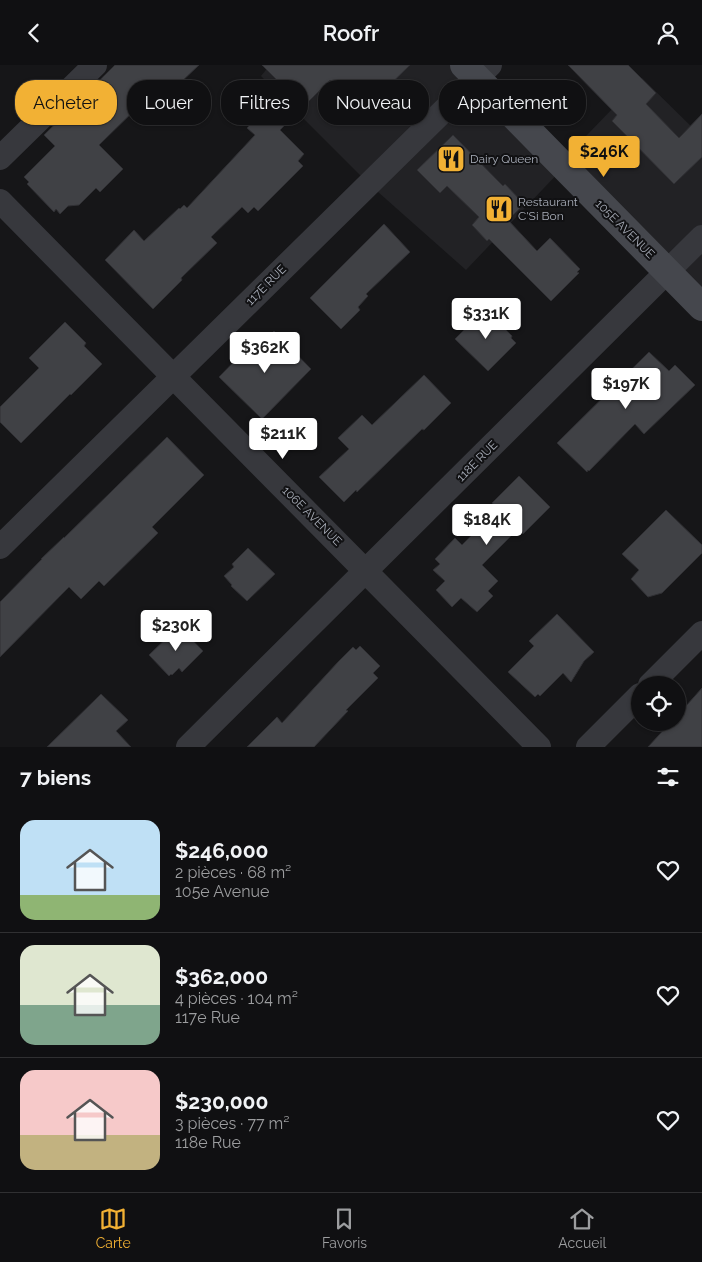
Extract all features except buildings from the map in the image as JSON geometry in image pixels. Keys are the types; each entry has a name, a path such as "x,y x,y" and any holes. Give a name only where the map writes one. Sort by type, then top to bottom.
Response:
{"street":[{"path":"0,158 95,65"},
{"name":"105E AVENUE","path":"477,69 702,307"},
{"name":"117E RUE","path":"0,547 174,377 477,69"},
{"name":"106E AVENUE","path":"0,201 539,747"},
{"name":"118E RUE","path":"188,747 702,237"},
{"path":"659,676 702,633"},
{"path":"588,747 631,704"}],"shaded area":[{"path":"270,65 490,65 477,78 479,80 439,80 439,125 523,125 560,163 642,78 702,137 702,307 564,167 466,270 369,184 308,123 308,80 265,80 261,76"}],"place":[{"name":"Dairy Queen","path":"451,159"},
{"name":"Restaurant C'Si Bon","path":"499,209"}]}
